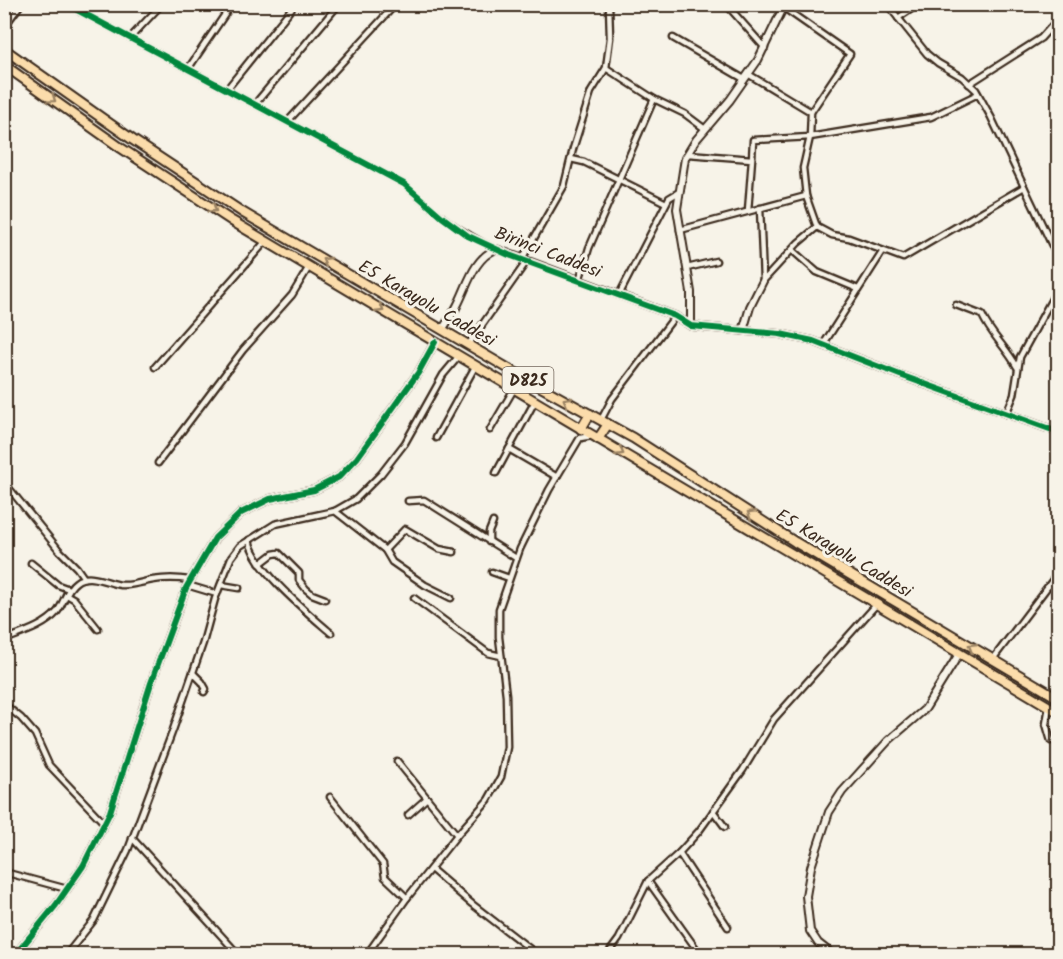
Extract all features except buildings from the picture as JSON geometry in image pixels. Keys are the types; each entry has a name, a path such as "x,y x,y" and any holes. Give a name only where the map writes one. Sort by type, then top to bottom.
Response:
{"highway":[{"name":"E5 Karayolu Caddesi","path":"4,49 133,140 242,212 442,330 633,438 795,542 1059,698"},
{"name":"E5 Karayolu Caddesi","path":"4,65 121,148 266,241 1059,712"},
{"path":"581,429 590,414"},
{"path":"595,437 604,422"}],"street":[{"path":"4,27 21,4"},
{"name":"Birinci Caddesi","path":"66,4 404,184 468,236 524,260 675,316 691,327"},
{"path":"80,12 87,4"},
{"path":"130,38 162,4"},
{"path":"188,69 232,4"},
{"path":"227,89 295,4"},
{"path":"255,104 339,4"},
{"path":"288,121 396,4"},
{"path":"468,345 524,260 564,186 591,92 606,68 610,38 609,4"},
{"path":"662,4 662,7 671,4"},
{"path":"726,4 765,48"},
{"path":"887,4 927,54 978,93 992,117 1059,258"},
{"path":"898,18 919,4"},
{"path":"1024,187 903,258 849,238 832,235 817,226 806,196 803,168 810,136 811,112 850,54 784,6 765,48 685,158 677,209 692,309 691,327 780,334 823,345 1059,432"},
{"path":"969,84 1041,38 1059,19"},
{"path":"673,38 811,112"},
{"path":"606,68 654,99 685,114 705,129"},
{"path":"748,211 753,140 810,136 931,117 978,93"},
{"path":"579,281 589,248 654,99"},
{"path":"688,154 752,159"},
{"path":"571,159 584,162 620,178 666,203"},
{"path":"619,296 666,203 669,198 679,192"},
{"path":"680,230 806,196"},
{"path":"760,208 763,281"},
{"path":"743,331 753,299 763,281 817,226"},
{"path":"155,367 266,241"},
{"path":"442,330 476,265 486,253 496,249"},
{"path":"792,250 817,272 858,289"},
{"path":"823,345 883,251"},
{"path":"687,268 716,261"},
{"path":"158,463 243,350 292,295 309,267"},
{"path":"1006,414 1014,395 1020,357 1059,288"},
{"path":"1052,300 1059,303"},
{"path":"956,305 982,315 989,330 1008,351 1017,367"},
{"path":"604,422 612,399 675,316"},
{"path":"16,954 83,866 104,823 113,802 151,683 188,583 215,538 241,513 270,499 314,490 339,477 357,458 418,373 435,342"},
{"path":"67,954 94,920 109,892 132,838 193,673 217,594 231,558 240,546 275,524 335,511 356,499 381,474 399,451 443,375 459,356"},
{"path":"436,438 476,365"},
{"path":"490,430 514,389"},
{"path":"496,473 534,401"},
{"path":"367,954 457,835 488,800 501,777 507,747 506,694 501,656 499,609 516,558 556,477 579,438 595,437"},
{"path":"573,447 579,453"},
{"path":"509,449 556,477"},
{"path":"4,482 84,578"},
{"path":"408,501 424,500 516,558"},
{"path":"335,511 385,550 392,562 425,585 451,598"},
{"path":"489,542 489,532 494,522"},
{"path":"385,550 405,529 439,549 454,552"},
{"path":"249,540 260,564 306,612 331,633"},
{"path":"260,564 273,554 279,553 298,573 299,580 306,589 325,599"},
{"path":"31,563 58,585 69,589"},
{"path":"492,572 509,578"},
{"path":"993,659 1059,573"},
{"path":"4,640 36,627 56,614 69,589 84,578 134,585 174,578 217,594"},
{"path":"221,585 238,588"},
{"path":"1050,585 1059,590"},
{"path":"67,595 74,599 98,629"},
{"path":"414,598 488,653 501,656"},
{"path":"608,954 619,939 648,881 699,831 743,770 774,719 876,605"},
{"path":"832,954 818,943 810,931 806,896 811,867 829,812 842,792 888,741 925,709 959,654"},
{"path":"193,673 202,682 206,689 204,692"},
{"path":"4,704 35,734 50,765 104,823"},
{"path":"1049,707 1046,724 1051,741"},
{"path":"397,761 457,835"},
{"path":"330,797 383,864 385,877 408,898"},
{"path":"408,815 427,798"},
{"path":"720,800 727,804"},
{"path":"713,810 725,827"},
{"path":"132,838 238,954"},
{"path":"679,853 728,927"},
{"path":"431,869 534,952 533,954"},
{"path":"4,872 67,889"},
{"path":"648,881 700,954"}],"cycle path":[{"path":"66,4 404,184 468,236 509,255 675,316 691,326 780,334 813,341 1058,432"},
{"path":"16,954 56,905 83,866 110,812 151,683 186,588 215,538 241,513 270,499 314,490 339,477 357,458 418,373 435,342"}]}
